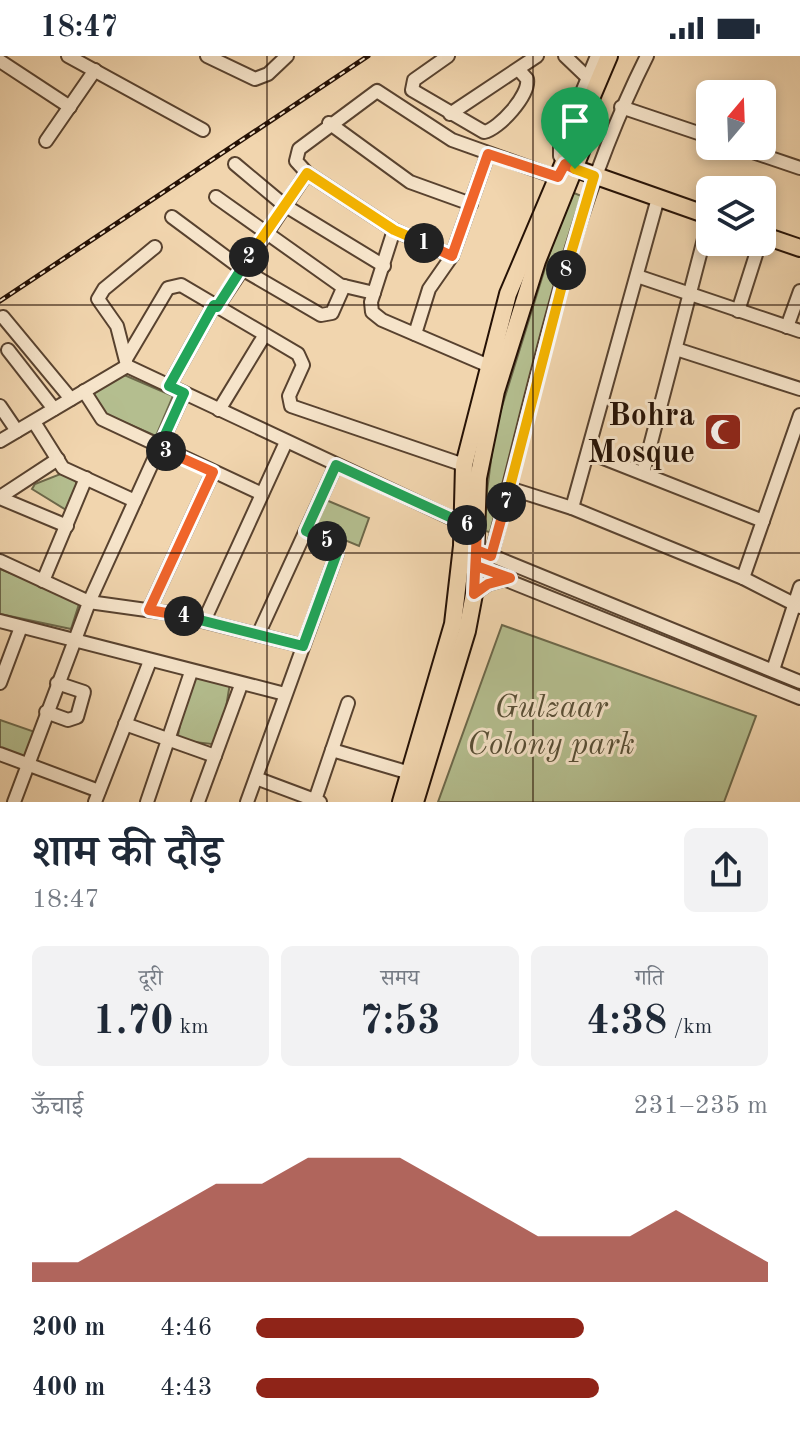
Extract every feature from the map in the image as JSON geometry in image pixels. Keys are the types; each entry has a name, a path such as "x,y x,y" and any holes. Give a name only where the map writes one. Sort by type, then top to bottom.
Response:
{"main road":[{"path":"469,526 496,391 537,261 609,56"},
{"path":"580,138 621,56"},
{"path":"567,173 594,176 696,211"},
{"path":"415,802 467,631 474,594 464,465 508,294 567,173"},
{"path":"776,241 800,248"},
{"path":"401,802 473,556"}],"street":[{"path":"68,56 203,130"},
{"path":"207,56 255,79 268,74 287,56"},
{"path":"448,56 414,80 410,87 479,131 489,132 526,92 527,79 519,70"},
{"path":"450,114 537,56"},
{"path":"565,56 588,78"},
{"path":"567,173 560,156 560,145 597,56"},
{"path":"473,556 509,488 556,300 594,176 621,107 647,56"},
{"path":"0,61 70,107"},
{"path":"46,141 95,70"},
{"path":"452,256 394,230 307,173 298,166 295,155 329,123 377,91 386,94 441,135 488,154 567,173"},
{"path":"621,107 696,132"},
{"path":"329,123 410,182 471,204"},
{"path":"415,334 429,289 452,256 488,154"},
{"path":"776,160 800,168"},
{"path":"235,164 284,205 384,266"},
{"path":"169,386 216,306 307,173"},
{"path":"216,197 264,234 344,286 374,293"},
{"path":"572,508 658,198"},
{"path":"172,217 242,269 324,316 332,313 344,286"},
{"path":"394,230 374,293 372,312 489,366"},
{"path":"155,247 104,289 98,299 98,303 114,320 126,362 219,410 469,526"},
{"path":"643,473 700,256"},
{"path":"738,311 756,256"},
{"path":"637,276 794,329 800,291"},
{"path":"0,441 126,362 172,285 181,285 302,359 289,396 291,406 464,465"},
{"path":"3,317 71,399"},
{"path":"219,410 264,336"},
{"path":"676,349 800,389"},
{"path":"8,350 54,409"},
{"path":"84,391 102,419 262,494"},
{"path":"14,802 89,602 184,393"},
{"path":"0,406 17,431"},
{"path":"743,578 800,415"},
{"path":"34,422 63,468 135,501"},
{"path":"204,621 286,442"},
{"path":"588,452 763,521"},
{"path":"0,498 58,459"},
{"path":"258,635 336,465"},
{"path":"149,610 213,472"},
{"path":"43,581 86,478"},
{"path":"509,488 572,508 743,578 798,606"},
{"path":"0,498 67,526"},
{"path":"247,802 338,548 306,531"},
{"path":"473,556 510,578 800,698"},
{"path":"473,556 800,682"},
{"path":"0,561 89,602 204,621 303,646"},
{"path":"474,594 488,584 510,578"},
{"path":"773,670 798,606 800,587"},
{"path":"0,621 285,694"},
{"path":"0,683 21,627"},
{"path":"0,754 97,796 150,661"},
{"path":"147,802 191,672"},
{"path":"46,712 68,720 77,717 84,692 57,683"},
{"path":"198,802 241,685"},
{"path":"256,778 318,801 348,703"},
{"path":"125,724 215,756"},
{"path":"332,750 410,773"}],"green space":[{"path":"569,191 584,197 493,533 482,530 495,429"},
{"path":"122,374 173,396 156,436 103,413 91,393"},
{"path":"68,471 75,474 77,492 71,513 32,489 35,484"},
{"path":"326,500 369,518 359,546 313,527"},
{"path":"0,569 80,601 71,629 0,614"},
{"name":"Gulzaar Colony park","path":"502,625 756,716 724,802 438,802"},
{"path":"190,676 230,683 220,745 177,740"},
{"path":"0,720 35,732 26,757 0,748"}],"railway":[{"path":"0,301 368,56"}],"place":[{"name":"Bohra Mosque","path":"723,432"}],"route":[{"path":"575,169 565,164 558,177 488,154 452,256 394,230 307,173 217,307 214,305 169,386 184,393 159,448 213,472 149,610 303,646 338,548 306,531 336,465 477,529 474,594 488,584 510,578 476,566 476,550 491,556 556,300 594,176 575,169"}]}
